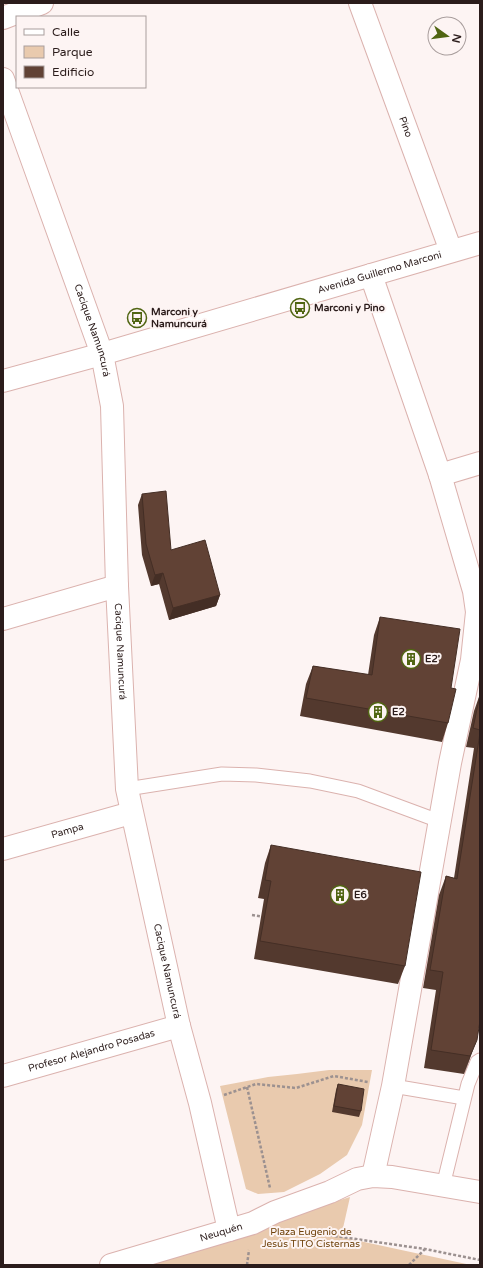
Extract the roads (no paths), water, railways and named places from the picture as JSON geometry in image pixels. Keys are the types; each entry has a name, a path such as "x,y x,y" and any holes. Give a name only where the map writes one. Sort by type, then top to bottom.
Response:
{"street":[{"path":"3,18 42,3"},
{"name":"Pino","path":"360,3 451,251"},
{"name":"Cacique Namuncurá","path":"3,79 102,354 112,406 117,586 127,789 131,813 179,1026 200,1102 230,1230"},
{"name":"Avenida Guillermo Marconi","path":"3,381 102,354 480,243"},
{"path":"371,274 440,475 474,591 477,612 476,661 450,763 392,1086 373,1176"},
{"path":"440,475 480,463"},
{"path":"3,619 117,586"},
{"name":"Pampa","path":"3,848 131,813"},
{"name":"Profesor Alejandro Posadas","path":"3,1076 179,1026"},
{"name":"Neuquén","path":"111,1265 252,1223 275,1212 330,1192 357,1179 373,1176 392,1178 480,1192"}],"lane":[{"path":"127,789 222,774 256,775 310,781 358,791 439,821"},
{"path":"443,1186 468,1084 477,1062 480,1060"},
{"path":"392,1086 464,1098"}],"place":[{"name":"Marconi y Pino","path":"300,308"},
{"name":"Marconi y Namuncurá","path":"137,318"},
{"name":"E2'","path":"411,659"},
{"name":"E2","path":"378,712"},
{"name":"E6","path":"340,895"}],"park label":[{"name":"Plaza Eugenio de Jesús TITO Cisternas","path":"311,1238"}]}
